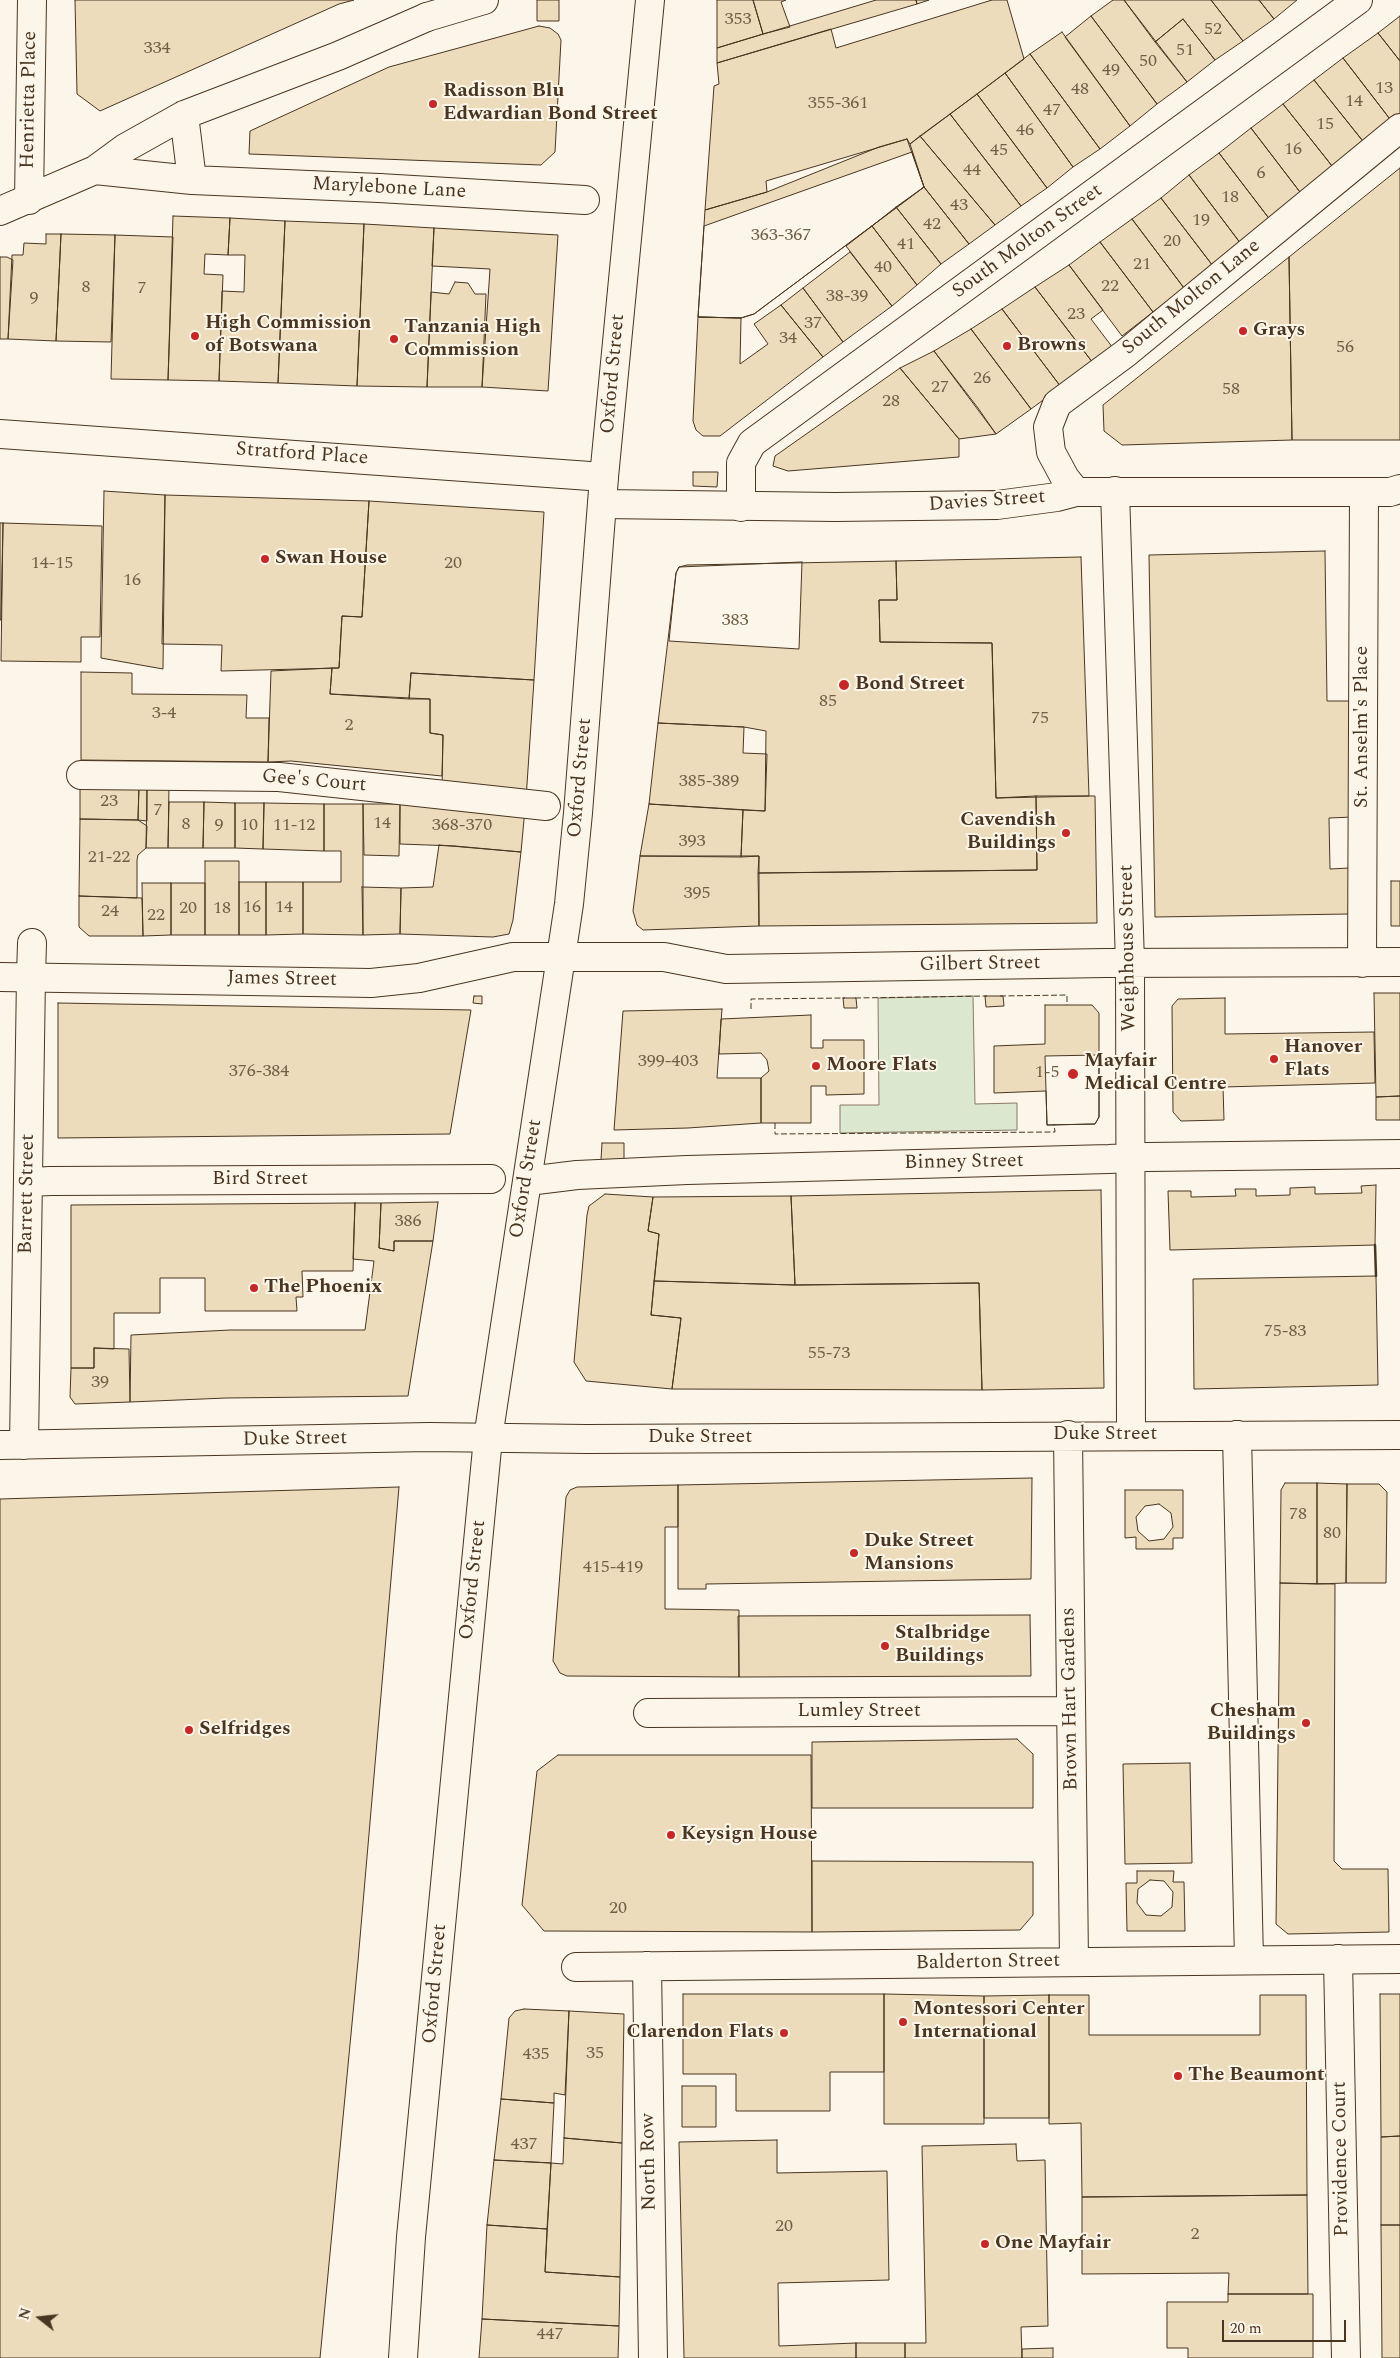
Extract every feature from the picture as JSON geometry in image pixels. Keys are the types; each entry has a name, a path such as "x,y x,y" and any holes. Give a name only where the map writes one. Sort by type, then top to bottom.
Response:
{"street":[{"name":"Henrietta Place","path":"29,200 32,0"},
{"path":"0,211 95,170 125,148 184,115 338,56 427,17 484,0"},
{"name":"Oxford Street","path":"403,2358 412,2228 488,1438 568,904 582,776 604,477 650,0"},
{"name":"South Molton Street","path":"741,507 742,463 752,443 1358,0"},
{"path":"184,115 192,180"},
{"name":"South Molton Lane","path":"1076,492 1065,478 1051,452 1048,427 1057,404 1126,353 1400,128"},
{"name":"Marylebone Lane","path":"95,170 192,180 379,188 585,200"},
{"name":"Stratford Place","path":"0,434 604,477"},
{"name":"Davies Street","path":"602,504 741,507 997,505 1057,498 1076,492 1364,492 1400,489"},
{"name":"Weighhouse Street","path":"1115,491 1130,963 1131,1435"},
{"name":"St. Anselm's Place","path":"1362,963 1364,492"},
{"name":"Gee's Court","path":"81,775 280,777 546,806"},
{"name":"Barrett Street","path":"12,1445 40,1181 31,976 32,943"},
{"name":"James Street","path":"0,977 372,983 418,978 513,957 560,957"},
{"name":"Gilbert Street","path":"560,957 664,957 726,969 1130,963 1400,962"},
{"name":"Binney Street","path":"528,1181 577,1175 677,1171 1131,1158 1400,1154"},
{"name":"Bird Street","path":"40,1181 491,1179"},
{"name":"Brown Hart Gardens","path":"1068,1435 1074,1962"},
{"path":"1237,1435 1249,1960"},
{"name":"Duke Street","path":"12,1445 419,1437 1400,1435"},
{"name":"Lumley Street","path":"648,1713 1071,1710"},
{"name":"Providence Court","path":"1338,1959 1346,2358"},
{"name":"Balderton Street","path":"576,1968 1400,1959"},
{"name":"North Row","path":"647,1966 653,2358"}],"green space":[{"path":"973,996 975,1104 1017,1103 1017,1130 840,1133 840,1105 879,1105 878,998"}],"building":[{"path":"75,0 354,0 339,4 100,111 77,94"},
{"path":"537,0 559,0 559,21 537,21"},
{"path":"717,0 753,0 763,34 717,48"},
{"path":"753,0 786,0 781,2 790,27 763,34"},
{"path":"876,0 916,0 917,4 717,63 717,48"},
{"path":"916,0 929,0 917,4"},
{"path":"992,0 1007,0 1024,59 910,144 907,139 766,181 767,192 705,210 714,86 719,84 717,63 831,29 836,48"},
{"path":"1113,0 1124,0 1187,82 1157,104 1091,16"},
{"path":"1124,0 1211,0 1243,41 1215,60 1183,19 1155,42"},
{"path":"1211,0 1259,0 1274,19 1243,41"},
{"path":"1259,0 1297,0 1274,19"},
{"path":"1091,16 1157,104 1130,126 1065,37"},
{"path":"1400,16 1400,61 1378,33"},
{"path":"1183,19 1215,60 1187,82 1155,42"},
{"name":"Radisson Blu Edwardian Bond Street","path":"539,26 550,28 558,34 561,40 555,152 541,165 249,154 250,131 389,67"},
{"path":"1062,32 1130,126 1100,149 1030,54"},
{"path":"1378,33 1400,61 1400,117 1393,123 1343,58"},
{"path":"1030,54 1100,149 1073,167 1005,73"},
{"path":"1343,58 1393,123 1366,145 1314,80"},
{"path":"1005,73 1073,167 1047,188 977,94"},
{"path":"1314,80 1366,145 1336,171 1283,104"},
{"path":"977,94 1047,188 1021,206 950,114"},
{"path":"1283,104 1336,171 1303,196 1251,128"},
{"path":"950,114 1021,206 995,225 920,136"},
{"path":"1251,128 1303,196 1271,221 1219,153"},
{"path":"920,136 995,225 969,244 924,187 910,144"},
{"path":"907,139 924,187 754,314 741,318 698,317 705,210 767,192 879,147"},
{"path":"912,152 924,187 754,314 741,318 698,317 704,226"},
{"path":"1219,153 1271,221 1241,244 1189,175"},
{"path":"1400,168 1400,440 1292,440 1289,257"},
{"path":"1189,175 1241,244 1213,266 1161,198"},
{"path":"924,187 969,244 941,264 896,207"},
{"path":"1161,198 1213,266 1184,288 1132,219"},
{"path":"896,207 941,264 917,285 872,226"},
{"name":"High Commission of Botswana","path":"173,216 230,218 228,255 205,254 204,274 223,275 219,381 168,380"},
{"path":"230,218 285,221 278,383 219,381 222,291 244,292 245,255 228,255"},
{"path":"1132,219 1184,288 1153,312 1100,242"},
{"path":"285,221 364,224 357,386 278,383"},
{"name":"Tanzania High Commission","path":"364,224 434,228 427,387 357,386"},
{"path":"872,226 917,285 892,306 846,246"},
{"path":"434,228 558,235 548,391 482,387 490,269 432,266"},
{"path":"46,234 61,234 56,341 8,339 12,255 23,255 24,243 46,244"},
{"path":"61,234 115,235 111,342 56,341"},
{"path":"115,235 173,237 168,380 111,379"},
{"path":"1100,242 1153,312 1122,336 1069,265"},
{"path":"850,252 892,306 843,342 803,288"},
{"path":"0,257 7,257 13,260 8,339 0,339"},
{"name":"Grays","path":"1289,257 1292,440 1122,445 1104,431 1103,405"},
{"path":"1069,265 1103,310 1091,319 1113,348 1093,363 1035,287"},
{"path":"455,282 468,283 475,294 486,294 482,387 427,387 431,292 449,294"},
{"path":"1035,287 1093,363 1061,387 1002,309"},
{"path":"803,288 843,342 823,357 781,305"},
{"path":"781,305 823,357 720,436 703,436 696,430 693,421 698,317 741,318 740,364 768,344 754,324"},
{"path":"1002,309 1061,387 1031,409 971,329"},
{"path":"971,329 1031,409 996,434 934,351"},
{"path":"934,351 996,434 959,439 900,368"},
{"path":"900,368 959,439 959,457 788,471 773,466 775,456"},
{"path":"693,472 718,472 717,487 693,486"},
{"path":"104,491 165,495 163,669 101,658"},
{"name":"Swan House","path":"165,495 369,501 362,617 342,616 339,668 221,671 222,645 162,644"},
{"path":"369,501 544,512 534,680 411,673 409,699 330,694 332,668 339,668 342,616 362,617"},
{"path":"0,523 3,523 1,620 0,620"},
{"path":"3,523 102,526 100,637 81,637 81,662 1,661"},
{"path":"1325,551 1327,701 1351,701 1353,817 1329,818 1330,869 1349,868 1349,914 1155,917 1149,555"},
{"path":"1081,557 1089,796 996,798 992,643 880,642 879,600 897,600 896,561"},
{"path":"896,561 897,600 879,600 880,642 992,643 996,798 1036,796 1037,870 758,873 759,856 741,857 743,810 765,811 766,731 744,727 658,723 676,573 679,567 687,565"},
{"path":"802,562 799,649 669,641 676,573 679,567"},
{"path":"332,668 330,694 430,699 430,733 443,735 442,776 291,761 268,762 271,671"},
{"path":"81,672 132,673 132,694 247,695 246,718 269,718 268,762 81,760"},
{"path":"411,673 534,680 526,799 442,790 443,735 430,733 430,699 409,699"},
{"path":"658,723 744,727 743,753 767,754 765,811 649,804"},
{"path":"80,784 139,785 138,820 80,819"},
{"path":"139,785 147,785 147,821 138,820"},
{"path":"147,785 169,785 168,848 146,848"},
{"name":"Cavendish Buildings","path":"1036,796 1095,796 1097,923 759,926 758,873 1037,870"},
{"path":"169,802 204,802 203,848 168,848"},
{"path":"204,802 235,803 235,848 203,848"},
{"path":"235,803 264,803 263,849 235,848"},
{"path":"264,803 324,804 324,851 263,849"},
{"path":"454,803 525,809 521,852 455,846 400,844 400,804"},
{"path":"324,804 363,804 363,935 303,934 303,882 341,882 341,851 324,851"},
{"path":"363,804 400,804 399,856 364,855"},
{"path":"649,804 743,810 741,857 640,856"},
{"path":"80,819 138,820 147,826 146,848 138,855 137,860 137,898 79,896"},
{"path":"439,845 521,852 513,920 509,934 493,937 400,934 401,888 433,887"},
{"path":"640,856 759,856 759,926 643,930 637,925 633,911"},
{"path":"205,861 239,861 239,935 205,935"},
{"path":"1391,881 1400,881 1400,926 1391,926"},
{"path":"239,882 266,882 266,935 239,935"},
{"path":"266,882 303,882 303,934 266,935"},
{"path":"142,883 171,883 171,935 143,936"},
{"path":"171,883 205,883 205,935 171,935"},
{"path":"362,887 401,888 400,934 363,935"},
{"path":"79,896 142,898 143,936 89,936 79,927"},
{"path":"1374,993 1400,993 1400,1096 1376,1097"},
{"path":"474,996 482,996 482,1004 473,1003"},
{"path":"985,996 1003,996 1004,1006 986,1007"},
{"path":"843,998 856,998 857,1008 844,1008"},
{"name":"Hanover Flats","path":"1225,998 1225,1034 1374,1032 1375,1083 1223,1087 1224,1120 1181,1121 1173,1112 1172,1006 1178,999"},
{"path":"58,1003 471,1010 450,1134 58,1138"},
{"name":"Moore Flats","path":"1045,1005 1092,1005 1099,1013 1099,1117 1095,1124 1047,1125 1046,1091 994,1093 994,1046 1045,1044"},
{"path":"722,1009 717,1078 761,1078 761,1123 688,1128 614,1130 623,1011"},
{"name":"Moore Flats","path":"811,1015 811,1048 823,1048 823,1040 864,1040 864,1094 826,1095 826,1086 811,1086 811,1123 761,1123 761,1078 769,1071 767,1060 761,1053 719,1054 721,1019"},
{"name":"Mayfair Medical Centre","path":"1099,1055 1099,1117 1095,1124 1047,1125 1045,1056"},
{"path":"1400,1096 1400,1120 1376,1120 1376,1097"},
{"path":"602,1143 624,1143 624,1160 601,1160"},
{"path":"1376,1185 1375,1245 1170,1250 1168,1191 1191,1191 1191,1197 1236,1196 1235,1189 1256,1189 1256,1196 1290,1195 1290,1188 1315,1187 1315,1194 1362,1193 1361,1186"},
{"path":"1101,1190 1104,1388 982,1390 979,1283 795,1285 791,1196"},
{"path":"605,1194 653,1197 648,1231 659,1234 651,1315 681,1318 672,1389 586,1381 574,1362 587,1215 589,1206"},
{"path":"791,1196 795,1285 654,1281 659,1234 648,1231 653,1197"},
{"path":"438,1202 433,1241 394,1241 394,1251 379,1248 381,1203"},
{"name":"The Phoenix","path":"355,1203 353,1271 302,1271 303,1297 296,1297 297,1311 205,1311 205,1278 160,1278 160,1313 114,1313 114,1349 94,1348 94,1368 71,1368 71,1205"},
{"path":"355,1203 381,1203 379,1248 394,1251 394,1241 433,1241 408,1396 226,1398 130,1402 131,1335 230,1330 365,1330 374,1261 353,1259"},
{"path":"1376,1276 1378,1385 1194,1389 1193,1279"},
{"path":"654,1281 795,1285 979,1283 982,1390 672,1389 681,1318 651,1315"},
{"path":"94,1348 129,1349 130,1402 75,1404 70,1397 71,1368 94,1368"},
{"name":"Duke Street Mansions","path":"1032,1478 1031,1579 706,1584 706,1589 678,1589 678,1485"},
{"path":"1285,1483 1317,1483 1317,1584 1280,1583 1281,1490"},
{"path":"1317,1483 1347,1484 1346,1583 1317,1584"},
{"path":"1347,1484 1379,1484 1387,1492 1386,1583 1346,1583"},
{"path":"678,1485 678,1527 665,1527 665,1609 739,1610 739,1677 567,1676 560,1673 553,1661 566,1497 570,1490 577,1487"},
{"name":"Selfridges","path":"399,1487 358,1961 320,2358 0,2358 0,1499"},
{"path":"1125,1490 1183,1490 1183,1538 1173,1538 1173,1549 1136,1549 1136,1537 1125,1538","holes":["1159,1504 1171,1513 1173,1527 1164,1539 1149,1541 1138,1531 1136,1517 1145,1506"]},
{"name":"Chesham Buildings","path":"1280,1583 1335,1584 1334,1861 1342,1869 1388,1869 1389,1932 1288,1934 1276,1924"},
{"name":"Stalbridge Buildings","path":"1030,1615 1031,1676 739,1677 738,1616"},
{"path":"1017,1739 1033,1754 1033,1808 812,1808 812,1742"},
{"name":"Keysign House","path":"558,1755 811,1755 812,1932 544,1931 522,1905 537,1771"},
{"path":"1190,1763 1192,1863 1125,1864 1123,1764"},
{"path":"812,1861 1033,1862 1033,1915 1020,1930 812,1932"},
{"path":"1137,1871 1174,1871 1173,1882 1184,1882 1185,1931 1127,1931 1126,1883 1137,1883","holes":["1150,1880 1164,1881 1173,1892 1172,1907 1161,1916 1146,1915 1137,1903 1138,1889"]},
{"name":"Clarendon Flats","path":"683,1994 884,1994 884,2072 830,2072 830,2111 736,2111 736,2074 683,2074"},
{"path":"884,1994 984,1996 984,2124 884,2124"},
{"path":"1380,1994 1400,1994 1400,2136 1381,2137"},
{"name":"The Beaumont","path":"1049,1995 1089,1995 1089,2035 1260,2035 1260,1995 1306,1995 1307,2195 1082,2197 1081,2123 1049,2124"},
{"path":"1049,1995 1049,2118 984,2118 984,1996"},
{"path":"524,2009 569,2011 565,2095 554,2093 554,2103 501,2099 509,2018 515,2011"},
{"path":"569,2011 624,2014 622,2143 564,2138"},
{"path":"682,2086 716,2086 716,2127 682,2127"},
{"path":"501,2099 554,2103 551,2163 494,2160"},
{"path":"1400,2136 1400,2225 1381,2225 1381,2137"},
{"path":"564,2138 622,2143 620,2277 545,2272 551,2163 563,2164"},
{"path":"777,2140 777,2173 887,2171 889,2280 778,2283 779,2346 856,2343 856,2358 684,2358 679,2142"},
{"name":"One Mayfair","path":"1016,2144 1017,2161 1045,2160 1048,2326 1021,2327 1022,2358 905,2358 905,2343 926,2343 922,2146"},
{"path":"494,2160 551,2163 547,2229 487,2225"},
{"path":"1307,2195 1308,2294 1228,2294 1229,2273 1082,2274 1082,2197"},
{"path":"487,2225 547,2229 545,2272 620,2277 619,2326 482,2319"},
{"path":"1381,2225 1400,2225 1400,2358 1382,2358"},
{"path":"1228,2294 1313,2294 1313,2358 1188,2358 1188,2348 1167,2348 1167,2302 1228,2302"},
{"path":"482,2319 619,2326 618,2358 479,2358"},
{"path":"856,2343 905,2343 905,2358 856,2358"},
{"path":"1053,2348 1053,2358 1022,2358 1022,2349"}],"fence":[{"path":"1000,996 1067,995 1067,1005"},
{"path":"855,998 987,996"},
{"path":"751,1009 751,999 845,998"},
{"path":"775,1123 775,1134 1055,1132 1054,1124"}],"wall":[{"path":"1375,1245 1376,1276"}],"place":[{"name":"Radisson Blu Edwardian Bond Street","path":"433,104"},
{"name":"Grays","path":"1243,331"},
{"name":"High Commission of Botswana","path":"195,336"},
{"name":"Tanzania High Commission","path":"394,339"},
{"name":"Browns","path":"1007,346"},
{"name":"Swan House","path":"265,559"},
{"name":"Bond Street","path":"844,685"},
{"name":"Cavendish Buildings","path":"1066,833"},
{"name":"Hanover Flats","path":"1274,1059"},
{"name":"Moore Flats","path":"816,1066"},
{"name":"Mayfair Medical Centre","path":"1073,1074"},
{"name":"The Phoenix","path":"254,1288"},
{"name":"Duke Street Mansions","path":"854,1553"},
{"name":"Stalbridge Buildings","path":"885,1646"},
{"name":"Chesham Buildings","path":"1306,1723"},
{"name":"Selfridges","path":"189,1730"},
{"name":"Keysign House","path":"671,1835"},
{"name":"Montessori Center International","path":"903,2022"},
{"name":"Clarendon Flats","path":"784,2033"},
{"name":"The Beaumont","path":"1178,2076"},
{"name":"One Mayfair","path":"985,2244"}]}
